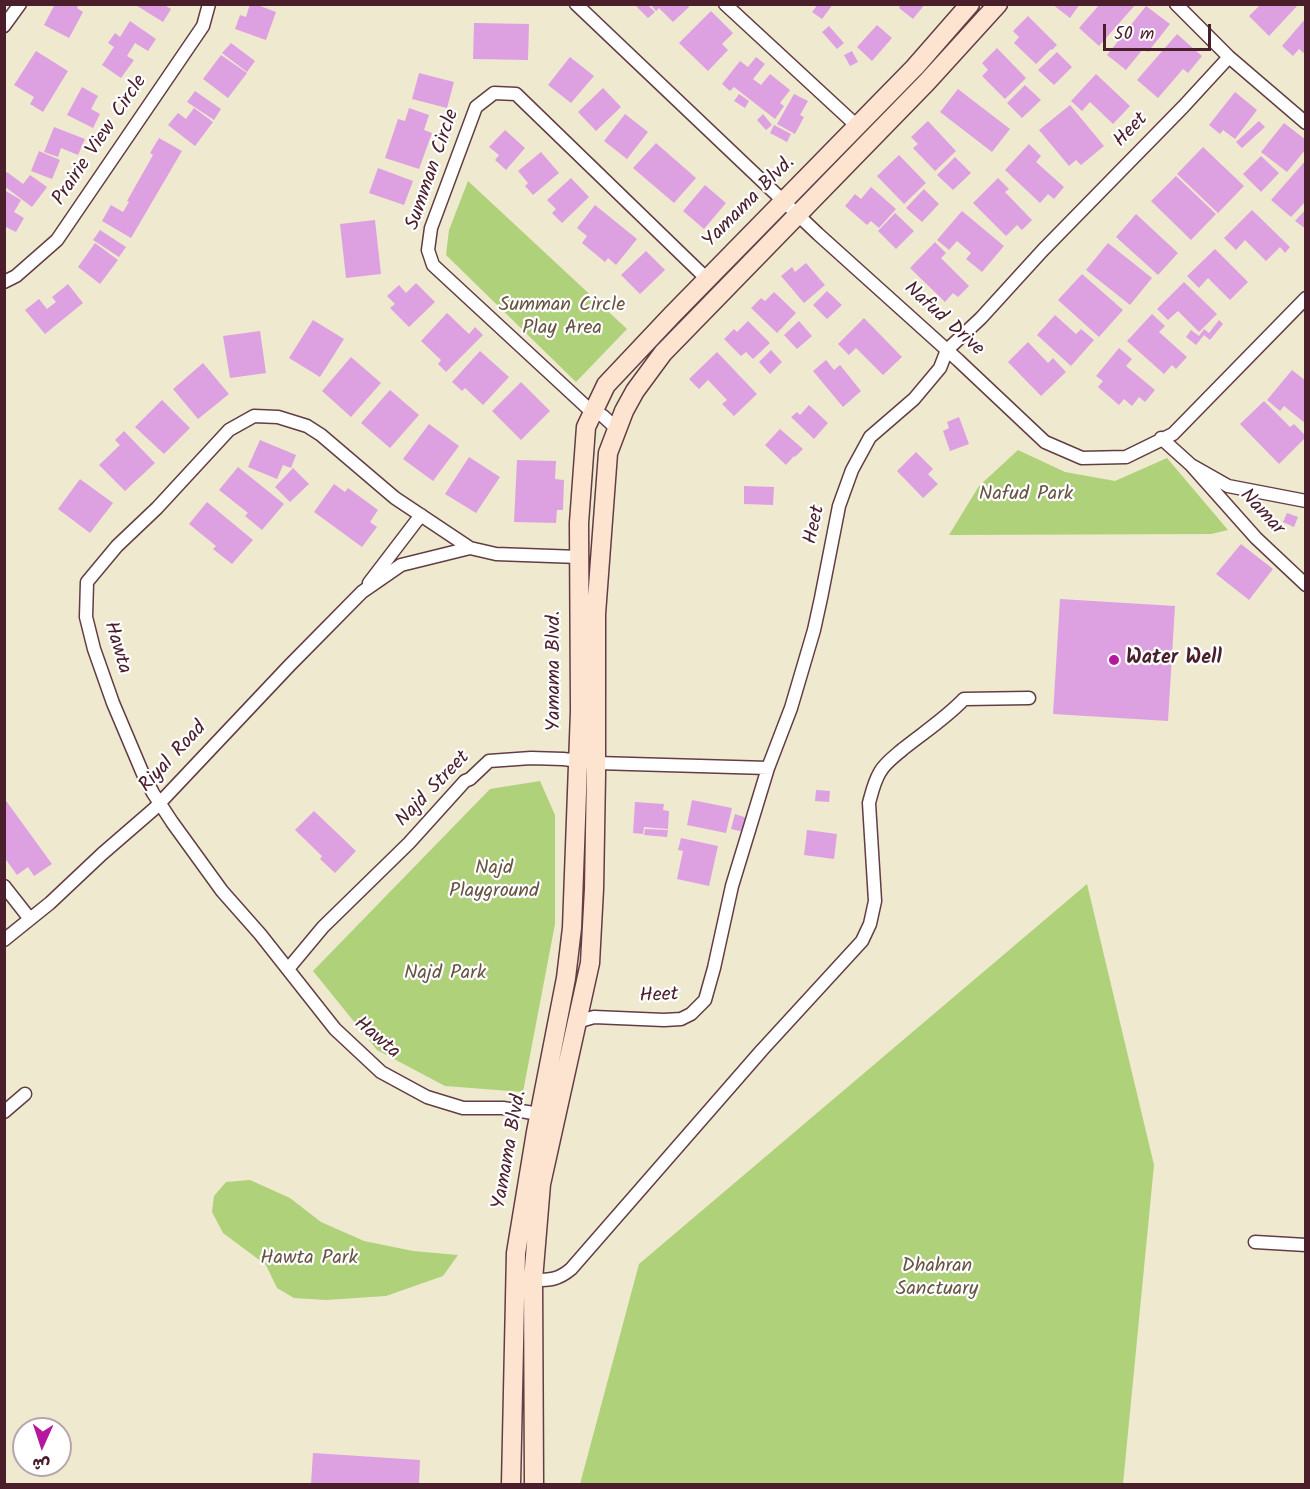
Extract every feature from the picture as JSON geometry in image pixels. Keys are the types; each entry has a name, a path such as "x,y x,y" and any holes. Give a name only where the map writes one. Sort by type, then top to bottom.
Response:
{"main road":[{"name":"Yamama Blvd.","path":"511,1485 516,1253 539,1114 566,978 572,928 580,711 579,523 586,427 606,385 915,67 970,4"},
{"name":"Yamama Blvd.","path":"534,1485 533,1280 541,1184 590,963 597,763 596,614 608,453 624,411 635,391 663,353 927,82 998,4"}],"street":[{"path":"4,26 20,4"},
{"name":"Prairie View Circle","path":"4,282 16,276 57,240 203,26 209,4"},
{"name":"Nafud Drive","path":"576,4 783,201 1045,442 1082,458 1126,457 1173,434 1305,298"},
{"path":"725,4 857,126"},
{"path":"1176,4 1229,57 1305,123"},
{"name":"Heet","path":"577,1022 594,1017 681,1019 691,1014 705,1000 732,886 768,768 791,708 814,630 838,506 852,470 870,437 914,399 940,368 947,350 981,318 1043,250 1229,57"},
{"name":"Summan Circle","path":"617,429 603,416 593,412 433,265 428,250 431,228 476,107 494,93 516,94 707,279"},
{"name":"Hawta","path":"539,1114 503,1108 464,1108 427,1097 381,1072 334,1029 260,934 222,891 159,803 143,774 113,703 94,649 86,617 87,582 117,546 157,508 229,430 254,416 278,417 307,426 321,435 395,498 470,548 496,554 579,557"},
{"name":"Namar","path":"1161,439 1191,465 1256,538 1305,585"},
{"name":"Namar","path":"1191,465 1228,486 1305,501"},
{"name":"Riyal Road","path":"4,940 50,903 159,803 362,592 421,515"},
{"name":"Riyal Road","path":"362,592 401,564 470,548"},
{"path":"533,1280 560,1278 571,1269 762,1050 862,941 870,924 875,901 869,803 881,770 891,759 964,699 1029,698"},
{"name":"Najd Street","path":"288,969 323,927 409,843 465,781 489,761 531,758 597,763 768,768"},
{"path":"4,886 30,919"},
{"path":"4,1112 25,1094"},
{"path":"1255,1242 1305,1245"}],"green space":[{"name":"Summan Circle Play Area","path":"468,181 627,329 576,382 446,255 449,230"},
{"name":"Nafud Park","path":"1018,450 1065,472 1115,481 1167,458 1228,530 1211,534 949,535 979,486"},
{"name":"Najd Park","path":"540,781 555,815 555,924 523,1092 445,1086 377,1050 313,971 490,789"},
{"name":"Dhahran Sanctuary","path":"1087,884 1154,1165 1123,1484 580,1484 639,1264"},
{"name":"Hawta Park","path":"250,1180 290,1198 321,1222 364,1241 413,1251 458,1255 443,1276 386,1296 326,1300 294,1298 277,1288 266,1265 223,1233 212,1212 214,1196 226,1182"}],"building":[{"path":"55,4 79,4 77,8 83,12 69,38 44,25"},
{"path":"134,4 163,4 171,9 163,22"},
{"path":"250,4 276,12 266,40 235,29 240,15 246,17"},
{"path":"634,4 647,4 655,12 648,18"},
{"path":"650,4 687,4 689,7 673,22 659,8 656,11"},
{"path":"818,4 833,4 822,19 812,12"},
{"path":"901,4 925,4 913,19 899,8"},
{"path":"1052,4 1080,4 1070,18"},
{"path":"1100,4 1136,4 1099,46 1079,28"},
{"path":"1261,4 1299,4 1269,36 1249,16"},
{"path":"1146,6 1170,24 1148,52 1143,49 1126,70 1107,55"},
{"path":"711,11 733,33 722,44 728,50 708,71 679,43"},
{"path":"1028,16 1057,45 1036,64 1014,43 1019,37 1013,31"},
{"path":"1306,18 1306,55 1299,49 1293,56 1282,46"},
{"path":"130,21 156,39 148,51 135,43 127,56 134,60 121,78 102,65 114,47 108,43 115,33 120,37"},
{"path":"474,23 529,24 528,60 473,59"},
{"path":"877,25 892,38 872,61 857,47"},
{"path":"829,26 844,43 837,49 822,32"},
{"path":"1177,34 1202,56 1188,73 1183,69 1158,98 1137,80"},
{"path":"231,43 255,61 247,72 222,53"},
{"path":"997,48 1026,78 1005,99 982,76 988,70 982,63"},
{"path":"36,51 68,71 43,112 30,104 34,97 14,85"},
{"path":"852,51 858,62 850,66 844,55"},
{"path":"1057,52 1072,67 1054,85 1038,70"},
{"path":"221,55 247,73 228,98 203,79"},
{"path":"570,57 594,76 571,103 548,85"},
{"path":"756,57 765,64 753,79 761,85 770,74 790,90 780,103 784,106 775,119 734,87 730,91 722,84 740,61 748,67"},
{"path":"419,73 454,82 447,108 412,99"},
{"path":"1096,74 1130,106 1113,124 1090,102 1082,111 1071,101"},
{"path":"1025,85 1041,100 1022,118 1007,103"},
{"path":"82,87 98,96 91,109 100,114 93,128 67,115"},
{"path":"603,88 621,107 596,131 578,112"},
{"path":"958,89 1010,129 992,152 940,112"},
{"path":"195,91 221,109 214,120 187,102"},
{"path":"1235,92 1257,110 1235,139 1223,130 1220,134 1209,125"},
{"path":"739,94 749,101 745,108 734,101"},
{"path":"794,94 808,101 800,115 804,117 795,134 777,124"},
{"path":"1070,105 1104,146 1081,165 1076,160 1069,166 1039,130"},
{"path":"194,108 213,122 195,146 168,125 178,113 186,119"},
{"path":"409,108 429,115 424,130 432,133 419,169 385,158 398,119 405,121"},
{"path":"625,114 648,132 627,159 604,141"},
{"path":"763,114 772,125 766,130 757,120"},
{"path":"928,121 956,151 935,171 913,148 918,144 911,137"},
{"path":"1259,121 1265,127 1242,148 1236,142"},
{"path":"1284,123 1306,140 1306,149 1287,172 1261,152"},
{"path":"774,125 791,134 787,142 770,133"},
{"path":"54,127 85,139 78,155 61,148 58,157 44,152"},
{"path":"505,130 525,148 506,170 495,160 499,155 489,147"},
{"path":"159,138 182,151 131,238 102,221 111,205 123,212 153,155 150,153"},
{"path":"656,143 696,178 674,203 633,168"},
{"path":"1029,144 1041,156 1036,162 1064,187 1054,199 1048,194 1040,203 1005,170"},
{"path":"1203,147 1244,186 1218,213 1177,174"},
{"path":"39,151 60,160 52,179 31,171"},
{"path":"541,152 559,173 533,195 525,186 528,183 518,171"},
{"path":"899,155 926,183 904,204 877,176"},
{"path":"1261,156 1279,173 1261,192 1243,174"},
{"path":"955,157 971,173 953,190 937,175"},
{"path":"1306,160 1306,201 1291,217 1271,200"},
{"path":"378,168 413,181 404,205 369,193"},
{"path":"7,172 23,184 30,175 47,187 32,207 4,186 4,175"},
{"path":"1176,176 1216,214 1191,240 1151,201"},
{"path":"571,178 589,197 562,223 552,213 556,209 547,200"},
{"path":"998,178 1009,189 1005,192 1032,220 1022,230 1017,225 1006,236 973,203"},
{"path":"705,185 726,203 704,229 683,211"},
{"path":"871,187 896,209 879,228 871,221 867,225 845,206 855,194 861,199"},
{"path":"924,189 939,204 922,222 906,208"},
{"path":"6,191 21,200 14,212 24,218 16,232 4,226 4,193"},
{"path":"595,205 637,239 616,265 608,258 605,262 582,243 587,236 577,228"},
{"path":"1306,209 1306,229 1295,221"},
{"path":"1252,210 1290,247 1285,253 1280,247 1266,261 1245,240 1236,250 1224,238"},
{"path":"962,211 1004,246 982,272 966,259 971,253 957,241 949,250 937,240"},
{"path":"895,213 914,231 896,249 878,231"},
{"path":"1136,214 1178,253 1158,275 1116,237"},
{"path":"375,220 381,274 346,278 340,224"},
{"path":"100,230 126,247 119,257 93,240"},
{"path":"935,242 946,253 941,258 969,286 958,297 953,293 945,302 910,268"},
{"path":"95,243 118,260 100,284 78,267"},
{"path":"1108,243 1152,278 1130,305 1086,270"},
{"path":"1215,249 1248,282 1230,300 1208,278 1199,288 1187,276"},
{"path":"646,251 665,270 640,294 621,275"},
{"path":"806,263 825,285 804,303 781,276 792,267 795,272"},
{"path":"1082,274 1123,310 1099,337 1058,300"},
{"path":"1184,282 1217,314 1199,332 1178,311 1168,320 1157,309"},
{"path":"416,283 435,302 409,327 390,308 395,304 387,296 399,285 406,293"},
{"path":"68,284 83,303 45,334 25,310 39,299 47,309 56,302 52,297"},
{"path":"827,291 842,305 827,319 813,305"},
{"path":"774,292 796,313 777,333 751,308 761,298 765,301"},
{"path":"447,313 469,334 475,327 483,335 446,372 438,364 441,360 421,341"},
{"path":"1152,314 1165,326 1159,332 1187,357 1176,369 1172,365 1164,374 1127,341"},
{"path":"1055,315 1076,334 1081,329 1094,340 1071,366 1037,335"},
{"path":"864,318 902,357 883,375 856,348 849,355 838,344"},
{"path":"313,320 344,339 320,377 289,358"},
{"path":"1219,320 1223,324 1210,340 1204,335 1196,345 1186,337 1191,330 1199,336 1204,329 1209,333"},
{"path":"748,321 770,343 753,359 746,352 741,356 724,339 734,329 737,332"},
{"path":"799,321 812,336 797,349 784,335"},
{"path":"260,331 266,373 230,378 223,336"},
{"path":"1028,342 1048,363 1053,358 1066,372 1041,396 1008,362"},
{"path":"1119,348 1132,359 1126,366 1155,390 1145,402 1139,397 1132,406 1124,399 1119,405 1098,387 1103,381 1096,376"},
{"path":"771,350 782,362 770,374 759,362"},
{"path":"480,351 509,377 483,405 465,388 462,391 452,382"},
{"path":"717,352 757,394 734,416 722,404 727,400 708,380 699,389 689,379"},
{"path":"351,357 381,383 351,417 322,391"},
{"path":"826,360 834,370 840,365 861,391 843,407 813,371"},
{"path":"203,363 229,394 198,419 173,389"},
{"path":"1292,370 1306,381 1306,424 1284,406 1280,411 1267,400"},
{"path":"521,382 550,411 521,440 492,411"},
{"path":"390,390 419,415 390,448 361,423"},
{"path":"162,400 190,428 164,454 135,427"},
{"path":"1264,401 1290,427 1294,424 1306,436 1279,464 1240,424"},
{"path":"809,405 828,423 814,439 791,417 797,412 800,415"},
{"path":"959,417 969,444 950,451 943,431 949,428 947,422"},
{"path":"429,424 459,446 433,481 403,459"},
{"path":"780,429 803,449 786,465 765,445"},
{"path":"124,431 155,463 125,491 99,465 120,445 115,440"},
{"path":"260,440 296,455 291,468 283,465 277,479 248,467"},
{"path":"916,452 933,469 928,474 938,484 923,498 897,471"},
{"path":"469,457 500,477 476,513 445,494"},
{"path":"517,460 556,461 555,479 564,480 563,510 557,510 556,523 514,522"},
{"path":"238,467 284,504 262,530 245,516 248,513 219,490"},
{"path":"293,468 309,484 290,502 275,487"},
{"path":"80,479 113,503 90,533 58,509"},
{"path":"334,484 345,492 348,488 378,510 370,522 377,527 362,547 314,512"},
{"path":"744,486 774,487 773,505 744,504"},
{"path":"207,502 253,540 232,564 213,549 216,546 189,524"},
{"path":"1287,513 1298,517 1294,527 1283,522"},
{"path":"1241,544 1273,569 1249,600 1216,574"},
{"name":"Water Well","path":"1060,599 1175,606 1168,721 1053,714"},
{"path":"816,790 830,791 829,802 815,801"},
{"path":"4,798 52,864 34,876 28,867 17,875 4,857"},
{"path":"692,800 732,808 726,833 687,825"},
{"path":"635,802 664,804 663,810 669,811 668,829 644,827 643,834 633,833"},
{"path":"314,811 356,851 335,873 320,859 322,856 295,830"},
{"path":"735,814 747,818 744,832 731,829"},
{"path":"645,829 668,830 667,837 644,835"},
{"path":"807,830 837,834 834,859 804,855"},
{"path":"681,838 718,846 709,886 677,879 683,851 678,850"},
{"path":"313,1453 420,1460 419,1484 311,1484"}],"place":[{"name":"Water Well","path":"1114,660"}],"park label":[{"name":"Najd Playground","path":"494,882"}]}
